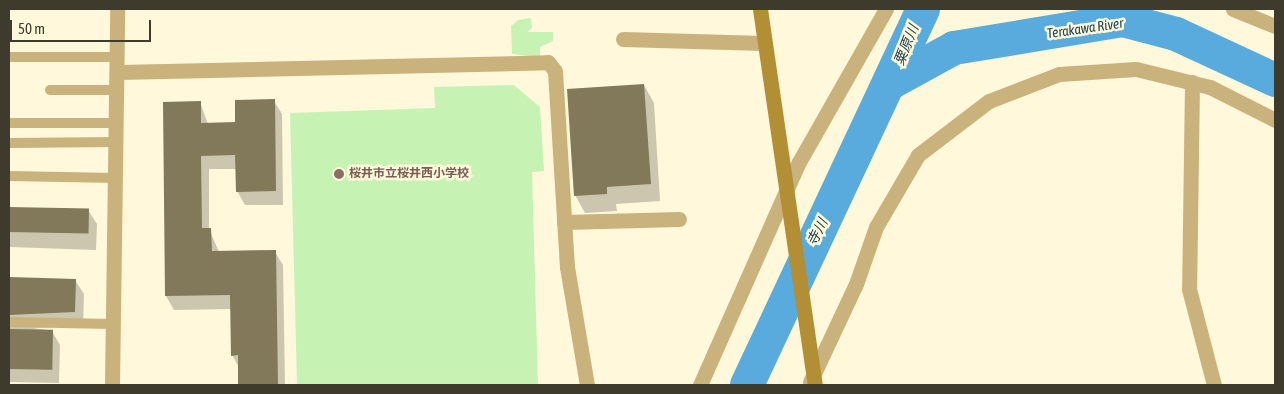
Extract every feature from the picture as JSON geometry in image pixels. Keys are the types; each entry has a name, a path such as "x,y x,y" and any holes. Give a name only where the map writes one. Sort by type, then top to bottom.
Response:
{"street":[{"path":"112,385 118,123 117,9"},
{"path":"760,9 812,378"},
{"path":"700,385 787,193 886,9"},
{"path":"1232,9 1275,26"},
{"path":"623,39 764,43"},
{"path":"118,65 548,62 555,71 564,222 587,385"},
{"path":"812,378 856,284 876,227 918,155 989,101 1059,74 1136,69 1192,82 1275,120"},
{"path":"1192,82 1189,289 1214,385"},
{"path":"564,222 679,219"}],"lane":[{"path":"9,57 118,65"},
{"path":"50,90 118,90"},
{"path":"9,123 118,123"},
{"path":"9,143 117,142"},
{"path":"9,176 116,178"},
{"path":"9,322 113,324"}],"green space":[{"path":"531,18 532,28 527,32 553,32 553,41 540,47 540,57 512,54 511,26 518,20"},
{"path":"514,85 540,107 544,171 532,172 538,385 297,385 290,113 435,108 434,87"}],"building":[{"path":"644,84 651,184 607,187 607,194 574,196 567,89"},
{"path":"275,99 276,191 236,192 235,155 201,156 202,228 211,228 212,251 276,250 278,385 238,385 238,355 231,356 230,295 165,296 163,102 201,101 201,123 235,122 235,100"},
{"path":"9,207 89,208 89,233 9,232"},
{"path":"9,277 76,279 75,312 9,315"},
{"path":"9,329 53,330 52,370 9,369"}],"waterway":[{"name":"寺川","path":"747,385 923,9"},
{"name":"Terakawa River","path":"892,82 954,48 1123,20 1176,34 1275,80"}],"place":[{"name":"桜井市立桜井西小学校","path":"339,174"}],"water label":[{"name":"粟原川","path":"906,45"}]}
